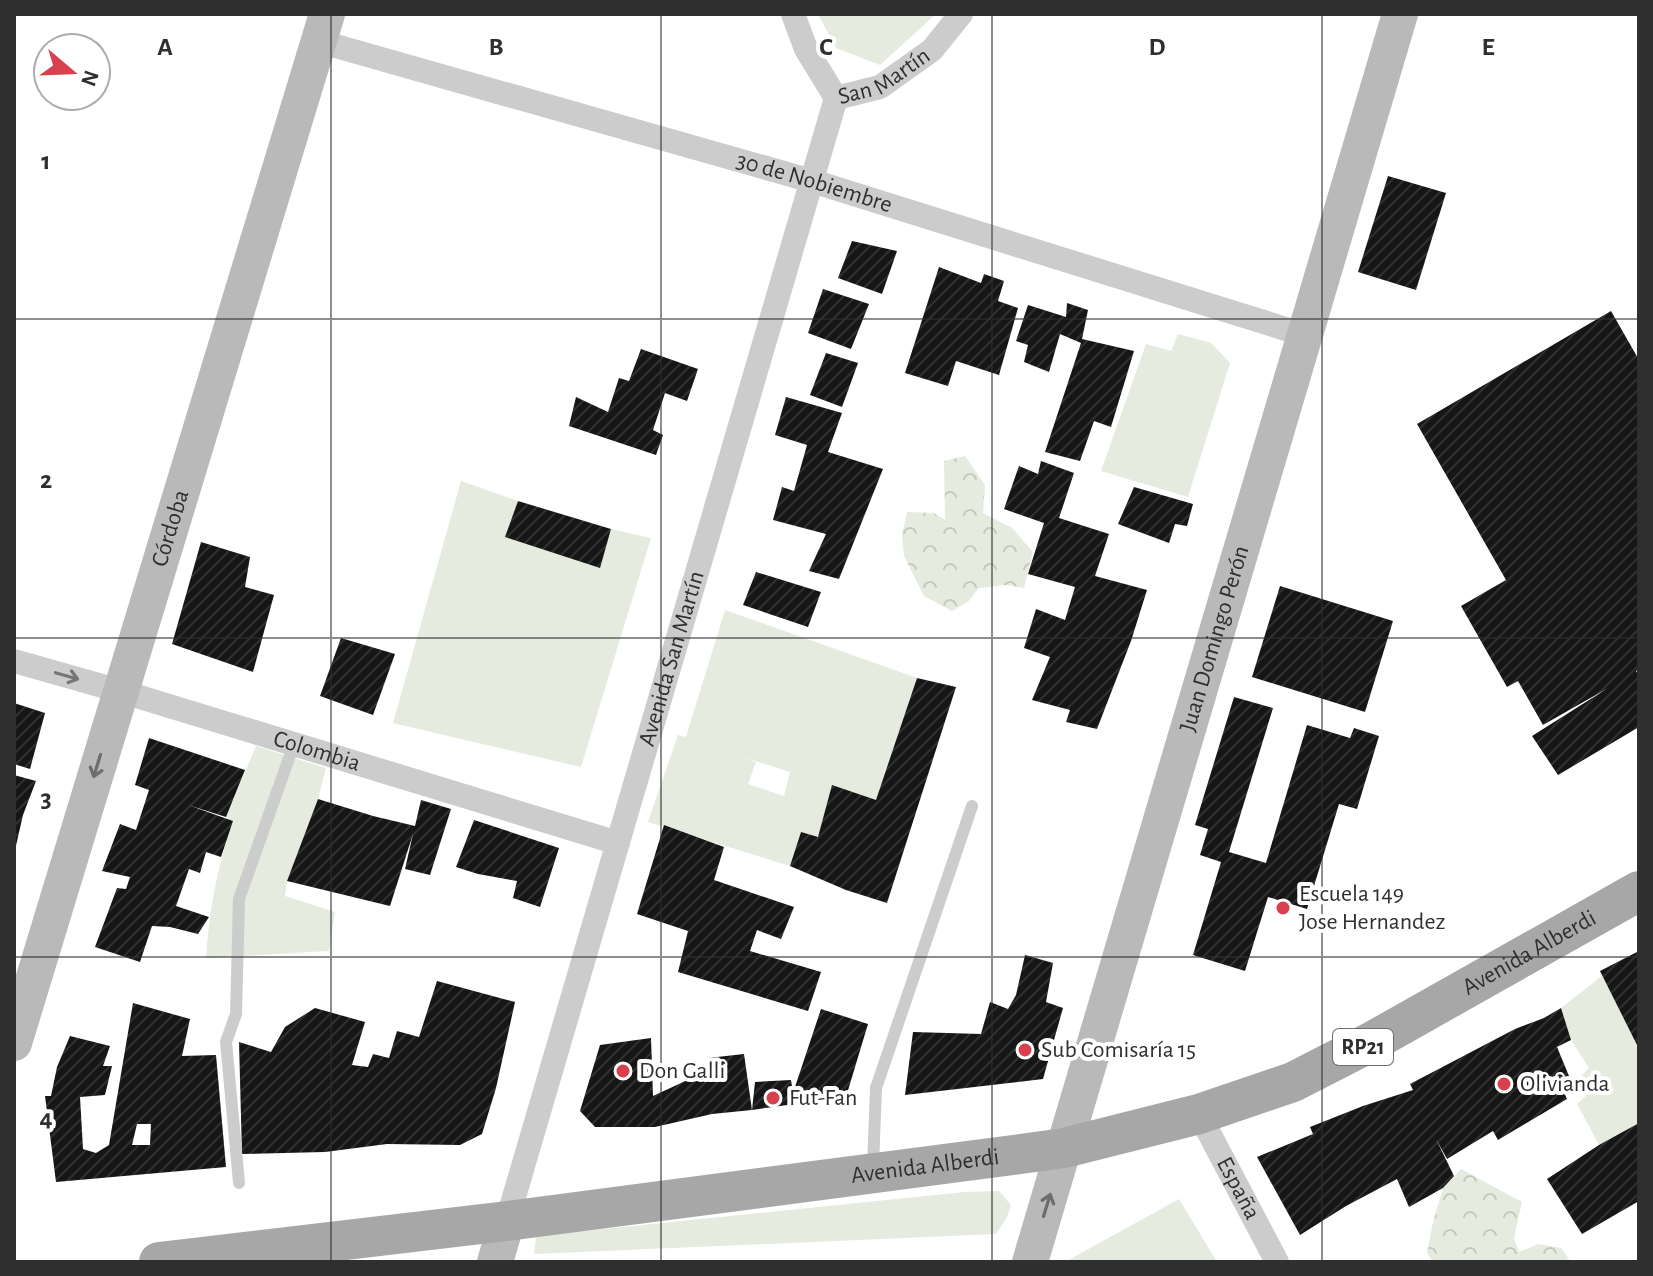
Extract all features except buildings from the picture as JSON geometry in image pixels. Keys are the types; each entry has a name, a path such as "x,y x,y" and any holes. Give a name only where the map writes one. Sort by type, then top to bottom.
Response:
{"main road":[{"name":"Avenida Alberdi","path":"159,1262 507,1221 1064,1148 1199,1114 1293,1082 1373,1041 1639,891"}],"street":[{"name":"San Martín","path":"793,14 806,49 836,98 880,87 932,50 961,14"},
{"name":"Juan Domingo Perón","path":"1030,1262 1400,14"},
{"name":"30 de Nobiembre","path":"322,28 1305,335"},
{"name":"Córdoba","path":"14,1043 322,28"},
{"name":"Avenida San Martín","path":"507,1221 836,98"},
{"name":"Colombia","path":"14,661 618,843"},
{"name":"España","path":"1199,1114 1277,1262"},
{"path":"495,1262 507,1221"}],"lane":[{"path":"239,1183 226,1042 236,1014 239,899 294,744"},
{"path":"873,1173 876,1088 972,806"}],"green space":[{"path":"818,14 936,14 880,65 836,48"},
{"path":"1178,334 1211,343 1230,363 1188,497 1101,471 1146,344 1171,351"},
{"path":"965,456 985,485 983,513 1012,528 1033,552 1024,588 1006,585 979,588 968,602 952,611 924,596 904,556 902,535 907,512 934,513 945,520 944,461"},
{"path":"461,481 518,501 506,537 599,567 611,529 651,538 581,767 393,723"},
{"path":"725,610 917,678 876,800 818,837 801,833 790,866 648,822 678,735 686,737","holes":["743,757 790,772 784,796 748,784 756,762"]},
{"path":"256,746 326,768 318,799 287,881 285,896 335,912 329,951 206,958 215,889 233,822 226,817"},
{"path":"1603,975 1639,1049 1639,1123 1599,1145 1577,1104 1586,1096 1577,1081 1589,1068 1571,1040 1561,1008"},
{"path":"1461,1169 1522,1202 1514,1238 1519,1252 1538,1244 1561,1248 1571,1262 1433,1262 1427,1253 1443,1188"},
{"path":"999,1191 1011,1205 996,1234 534,1254 536,1236"},
{"path":"1179,1199 1217,1262 1065,1262"}],"place":[{"name":"Escuela 149 Jose Hernandez","path":"1283,908"},
{"name":"Sub Comisaría 15","path":"1025,1050"},
{"name":"Don Galli","path":"623,1071"},
{"name":"Olivianda","path":"1504,1084"},
{"name":"Fut-Fan","path":"773,1098"}]}
